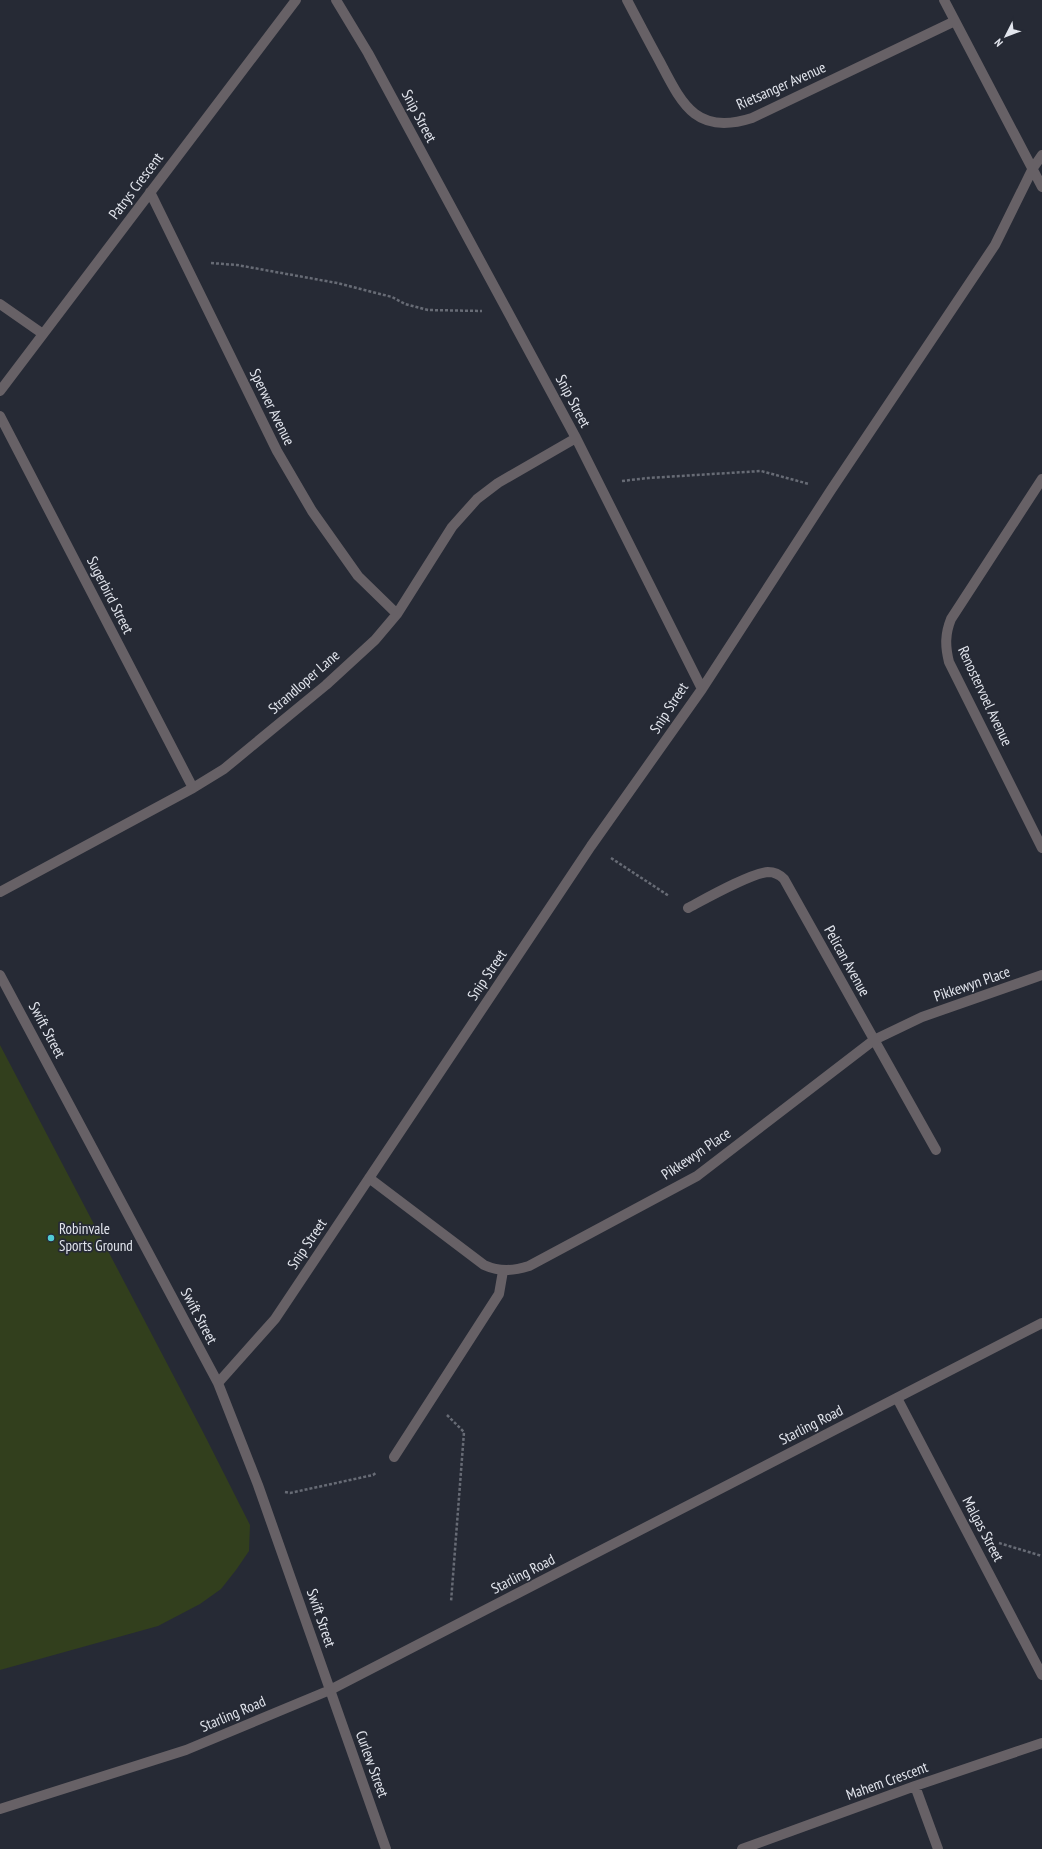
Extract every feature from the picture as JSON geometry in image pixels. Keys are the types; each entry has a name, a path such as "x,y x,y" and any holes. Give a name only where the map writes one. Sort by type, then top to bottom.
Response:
{"street":[{"name":"Patrys Crescent","path":"0,391 296,0"},
{"name":"Snip Street","path":"218,1383 275,1319 591,846 702,689 576,438 368,53 336,0"},
{"name":"Rietsanger Avenue","path":"627,0 677,94 687,109 702,119 721,123 742,121 752,118 955,20"},
{"path":"944,0 1033,168 1042,188"},
{"path":"702,689 831,490 995,245 1033,168 1042,155"},
{"name":"Sperwer Avenue","path":"150,192 277,451 312,512 358,576 397,614"},
{"path":"0,304 43,334"},
{"name":"Sugerbird Street","path":"0,416 194,788"},
{"name":"Strandloper Lane","path":"0,892 194,788 224,769 326,685 375,640 397,614 452,528 476,499 498,483 576,438"},
{"name":"Renostervoel Avenue","path":"1042,478 951,619 945,639 949,662 1042,848"},
{"name":"Pelican Avenue","path":"688,908 758,874 766,872 779,874 784,879 936,1150"},
{"name":"Swift Street","path":"0,975 218,1383 258,1485 330,1690"},
{"name":"Pikkewyn Place","path":"369,1178 484,1265 503,1271 516,1270 529,1266 697,1176 874,1040 922,1018 1042,975"},
{"path":"394,1457 499,1294 503,1271"},
{"name":"Starling Road","path":"0,1809 186,1750 330,1690 1042,1323"},
{"name":"Malgas Street","path":"897,1398 1042,1675"},
{"name":"Curlew Street","path":"330,1690 386,1849"},
{"name":"Mahem Crescent","path":"742,1849 915,1786 1042,1744"},
{"path":"915,1786 938,1849"}],"path":[{"path":"187,268 197,262 237,265 297,275 392,297 405,304 428,310 482,311 503,302"},
{"path":"599,485 648,478 761,471 831,490"},
{"path":"591,846 688,908"},
{"path":"431,1400 464,1432 451,1602 459,1624"},
{"path":"258,1485 290,1493 373,1475 394,1457"},
{"path":"978,1552 1000,1543 1042,1556"}],"green space":[{"name":"Robinvale Sports Ground","path":"0,1045 203,1432 250,1525 249,1551 221,1589 200,1604 158,1626 0,1670"}],"place":[{"name":"Robinvale Sports Ground","path":"51,1238"}]}
